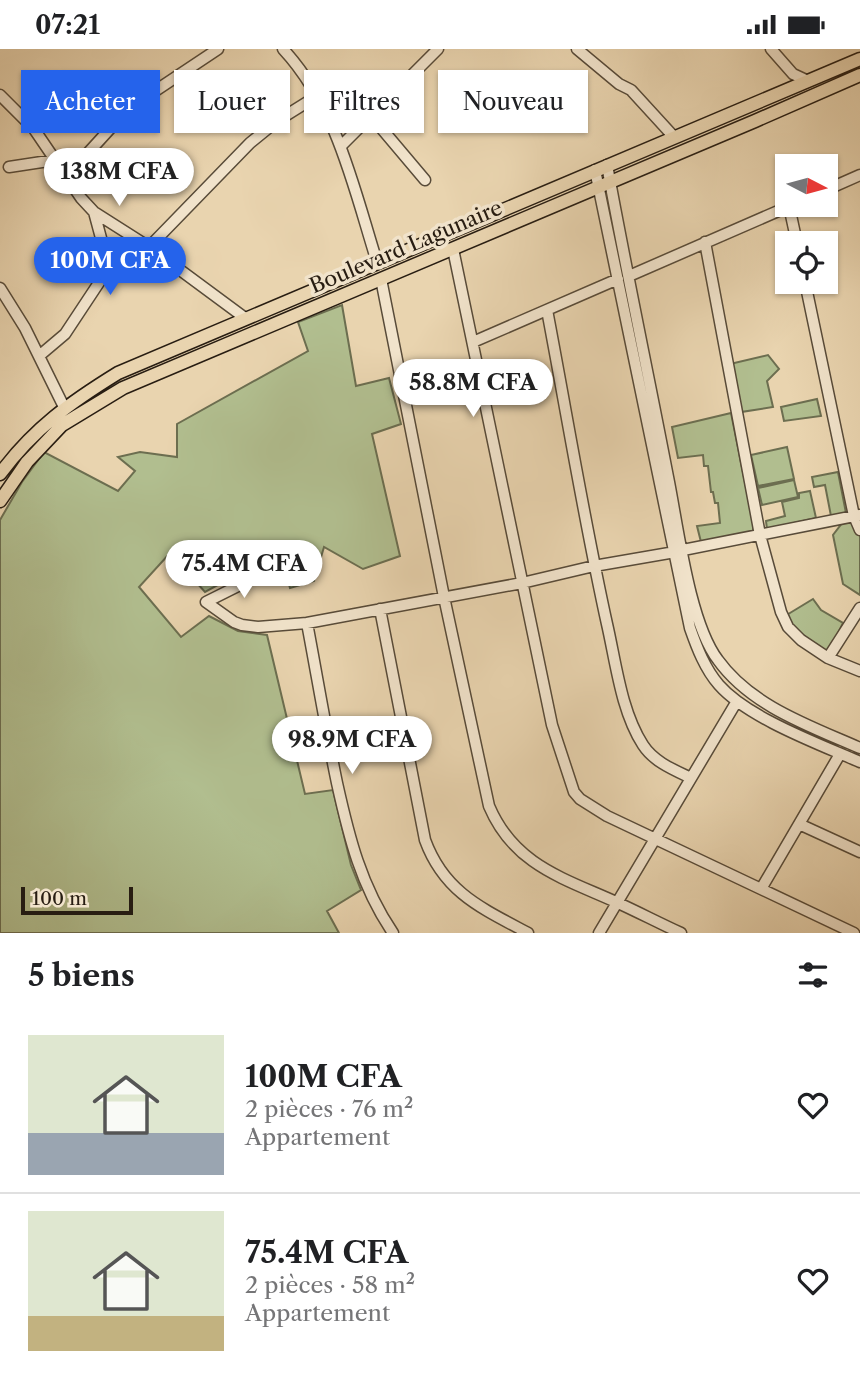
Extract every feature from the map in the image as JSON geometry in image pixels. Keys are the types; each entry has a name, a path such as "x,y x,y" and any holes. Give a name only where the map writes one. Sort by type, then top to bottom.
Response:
{"main road":[{"name":"Boulevard Lagunaire","path":"0,474 32,437 64,407 118,373 860,59"},
{"name":"Boulevard Lagunaire","path":"0,501 27,462 62,425 123,388 860,75"}],"street":[{"path":"66,176 128,109 218,49"},
{"path":"283,49 304,75"},
{"path":"417,70 438,49"},
{"path":"577,49 619,84 631,90 674,137"},
{"path":"771,49 793,75 807,81"},
{"path":"0,95 34,129 81,198 94,212 149,247 245,318"},
{"path":"149,247 250,143 304,104"},
{"path":"335,133 377,262"},
{"path":"341,146 354,133"},
{"path":"384,133 425,180"},
{"path":"9,167 55,160"},
{"path":"601,167 679,551 690,628 700,655 720,686 737,701 790,731 860,762"},
{"path":"838,185 860,175"},
{"path":"39,356 65,334 108,269 94,212"},
{"path":"473,342 775,212"},
{"path":"705,242 760,535 781,612 788,627 801,640 828,657 860,671"},
{"path":"453,249 552,725 574,792 580,799 607,816 854,933"},
{"path":"381,279 443,597 489,806 496,822 513,846 537,865 681,933"},
{"path":"0,288 39,356 64,407"},
{"path":"808,294 860,530"},
{"path":"547,310 594,566 619,677 635,730 645,748 654,757 691,778"},
{"path":"268,571 206,602 242,625 258,627 307,623 857,516"},
{"path":"679,551 698,619 709,646 727,672 768,705 860,748"},
{"path":"828,657 860,608"},
{"path":"380,609 430,856 457,891 479,907 528,933"},
{"path":"307,623 324,722 350,842 372,899 393,933"},
{"path":"599,933 737,701"},
{"path":"761,888 840,754"},
{"path":"799,824 860,852"}],"green space":[{"path":"342,305 356,386 389,378 401,424 372,434 400,556 363,569 324,547 314,581 290,588 280,551 205,592 170,553 139,587 181,637 209,616 238,631 267,635 305,794 333,790 351,865 361,890 327,911 339,933 0,933 0,520 22,482 44,452 118,491 135,471 118,457 140,452 177,457 177,424 308,351 298,322"},
{"path":"768,355 779,369 767,381 773,407 741,412 730,364"},
{"path":"817,399 821,416 784,421 781,407"},
{"path":"731,413 754,527 752,532 701,542 697,526 720,523 718,503 715,503 711,492 708,466 704,466 703,455 678,458 672,427"},
{"path":"787,447 794,479 758,486 751,455"},
{"path":"838,472 846,513 831,516 825,485 814,487 812,477"},
{"path":"794,480 798,497 762,505 758,488"},
{"path":"810,491 816,518 767,529 766,521 785,516 782,502 799,498 799,493"},
{"path":"860,519 860,595 843,584 833,535 843,522"},
{"path":"813,599 821,610 843,623 830,650 825,650 791,627 785,616"}]}
